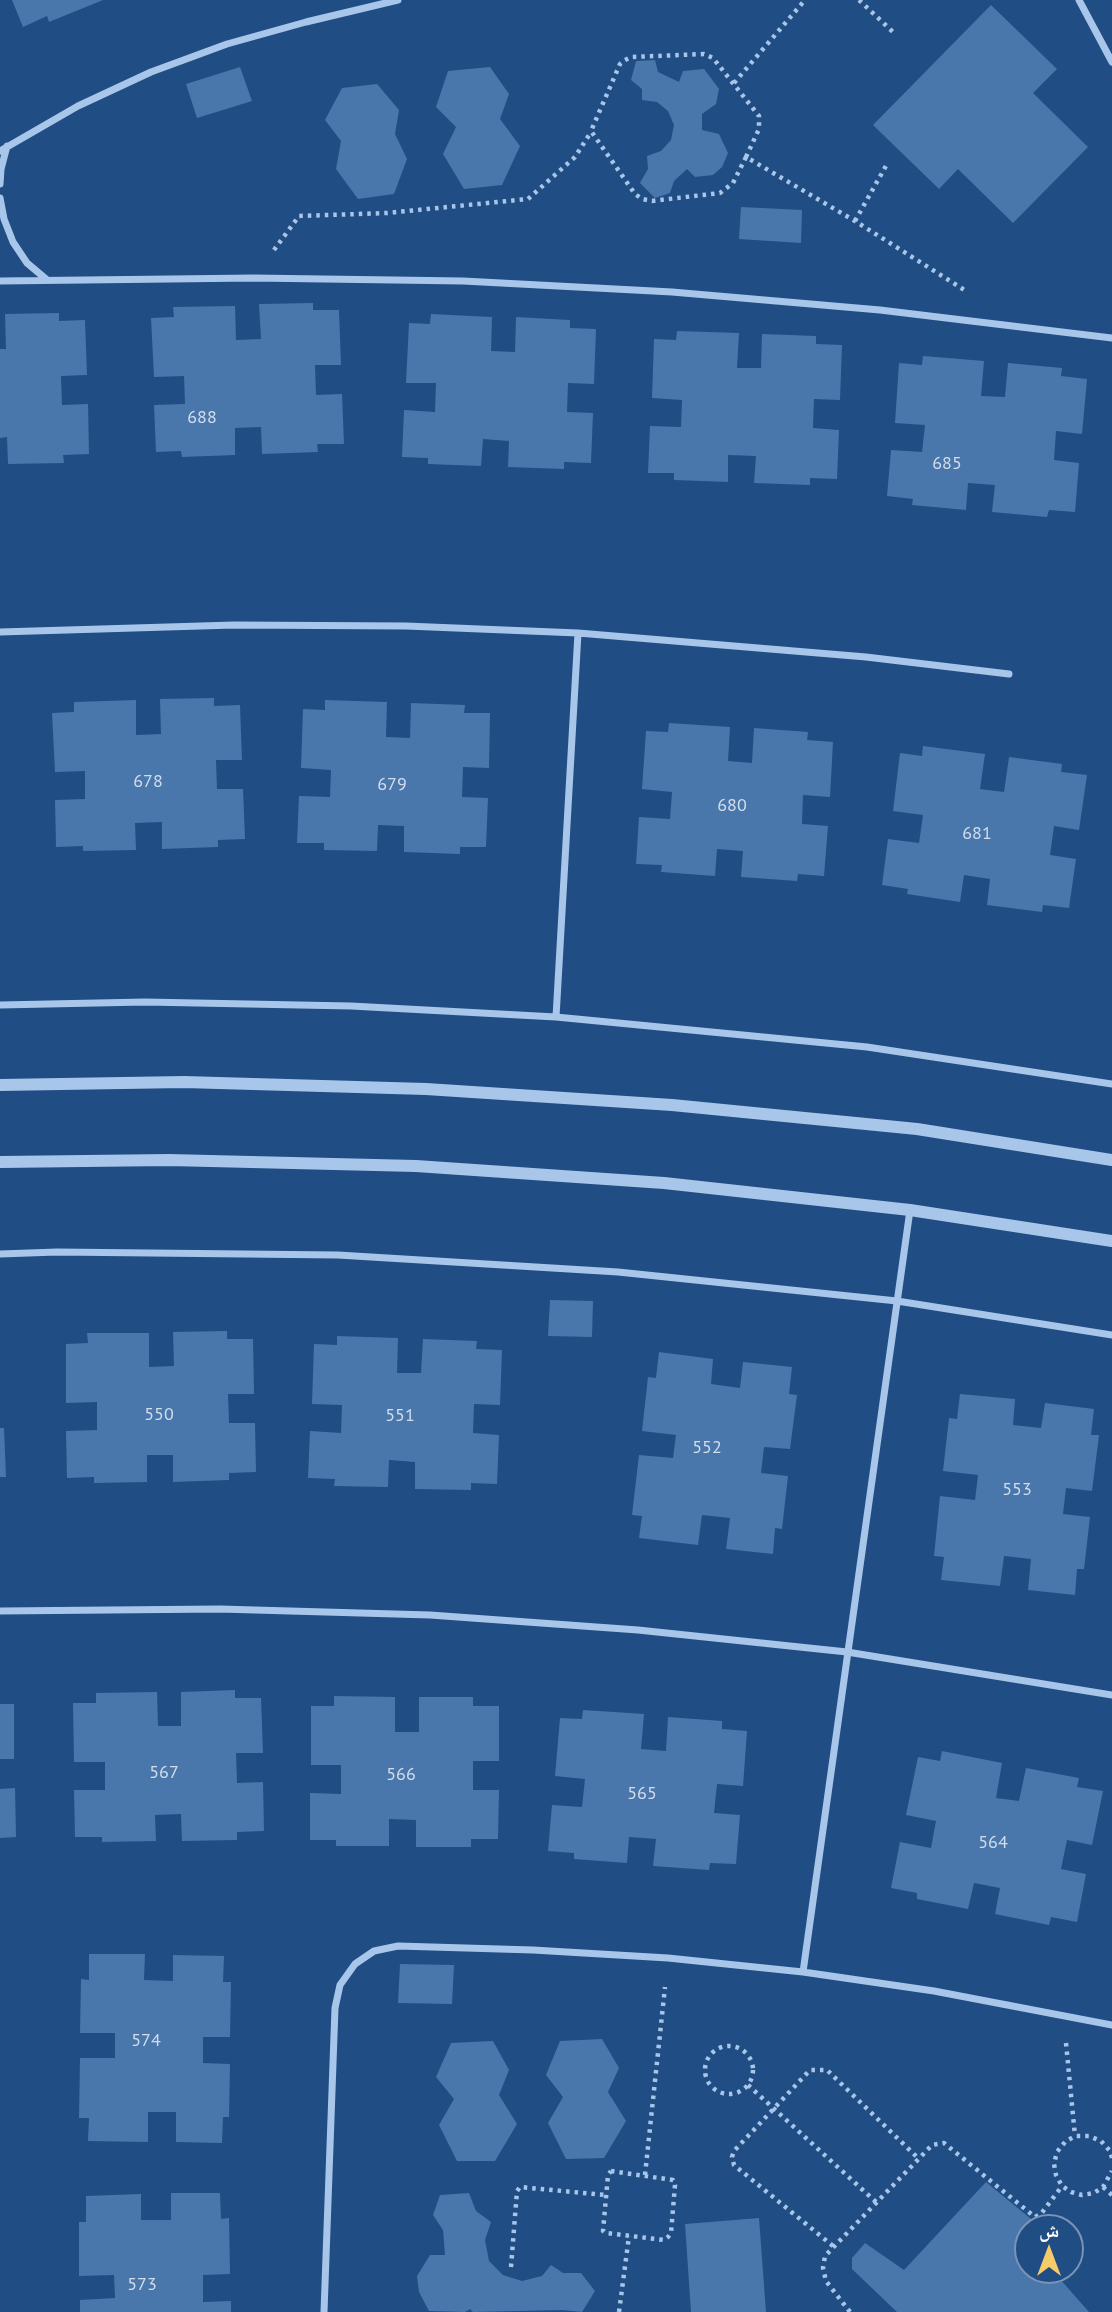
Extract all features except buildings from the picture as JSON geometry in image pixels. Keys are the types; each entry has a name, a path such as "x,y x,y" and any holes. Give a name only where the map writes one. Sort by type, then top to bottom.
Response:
{"street":[{"path":"0,184 4,148 78,106 227,44 398,0"},
{"path":"1079,0 1112,62"},
{"path":"0,198 4,219 13,242 27,263 46,279"},
{"path":"0,281 254,278 463,281 672,292 880,310 1112,338"},
{"path":"0,632 234,625 406,626 578,633 866,657 1009,674"},
{"path":"556,1017 578,633"},
{"path":"0,1005 145,1002 351,1006 556,1017 867,1047 1112,1084"},
{"path":"0,1085 224,1083 426,1089 672,1105 916,1129 1112,1160"},
{"path":"0,1162 169,1160 416,1166 664,1183 910,1210 1112,1241"},
{"path":"803,1972 910,1210"},
{"path":"0,1254 57,1252 338,1255 618,1272 897,1301 1112,1335"},
{"path":"0,1611 220,1609 430,1615 638,1630 847,1653 1112,1695"},
{"path":"324,2312 335,2008 340,1985 355,1965 374,1951 398,1946 668,1958 803,1972 934,1991 1112,2025"}],"path":[{"path":"734,83 805,0"},
{"path":"859,0 893,32"},
{"path":"254,278 299,216 387,213 528,199 575,157 591,131 620,64 632,57 709,55 759,116 759,129 733,183 720,193 652,201 635,194 591,131"},
{"path":"746,157 968,292"},
{"path":"855,221 887,164"},
{"path":"645,2175 668,1958"},
{"path":"1063,2015 1075,2136"},
{"path":"724,2046 737,2047 746,2053 752,2063 753,2075 748,2085 739,2093 727,2095 716,2091 708,2083 704,2072 706,2060 713,2051 724,2046"},
{"path":"833,2246 734,2165 732,2157 734,2151 810,2070 827,2070 919,2159"},
{"path":"748,2085 876,2202"},
{"path":"1112,2158 1110,2151 1101,2141 1089,2136 1075,2136 1065,2142 1057,2152 1054,2164 1062,2186 1082,2195 1103,2187 1112,2171"},
{"path":"850,2312 826,2281 823,2268 825,2256 932,2145 944,2143 1035,2217 1041,2214 1062,2186"},
{"path":"609,2172 645,2175 673,2180 675,2185 671,2233 664,2240 603,2231 609,2172"},
{"path":"511,2267 517,2191 520,2187 605,2195"},
{"path":"1103,2187 1112,2195"},
{"path":"619,2312 629,2236"}]}
